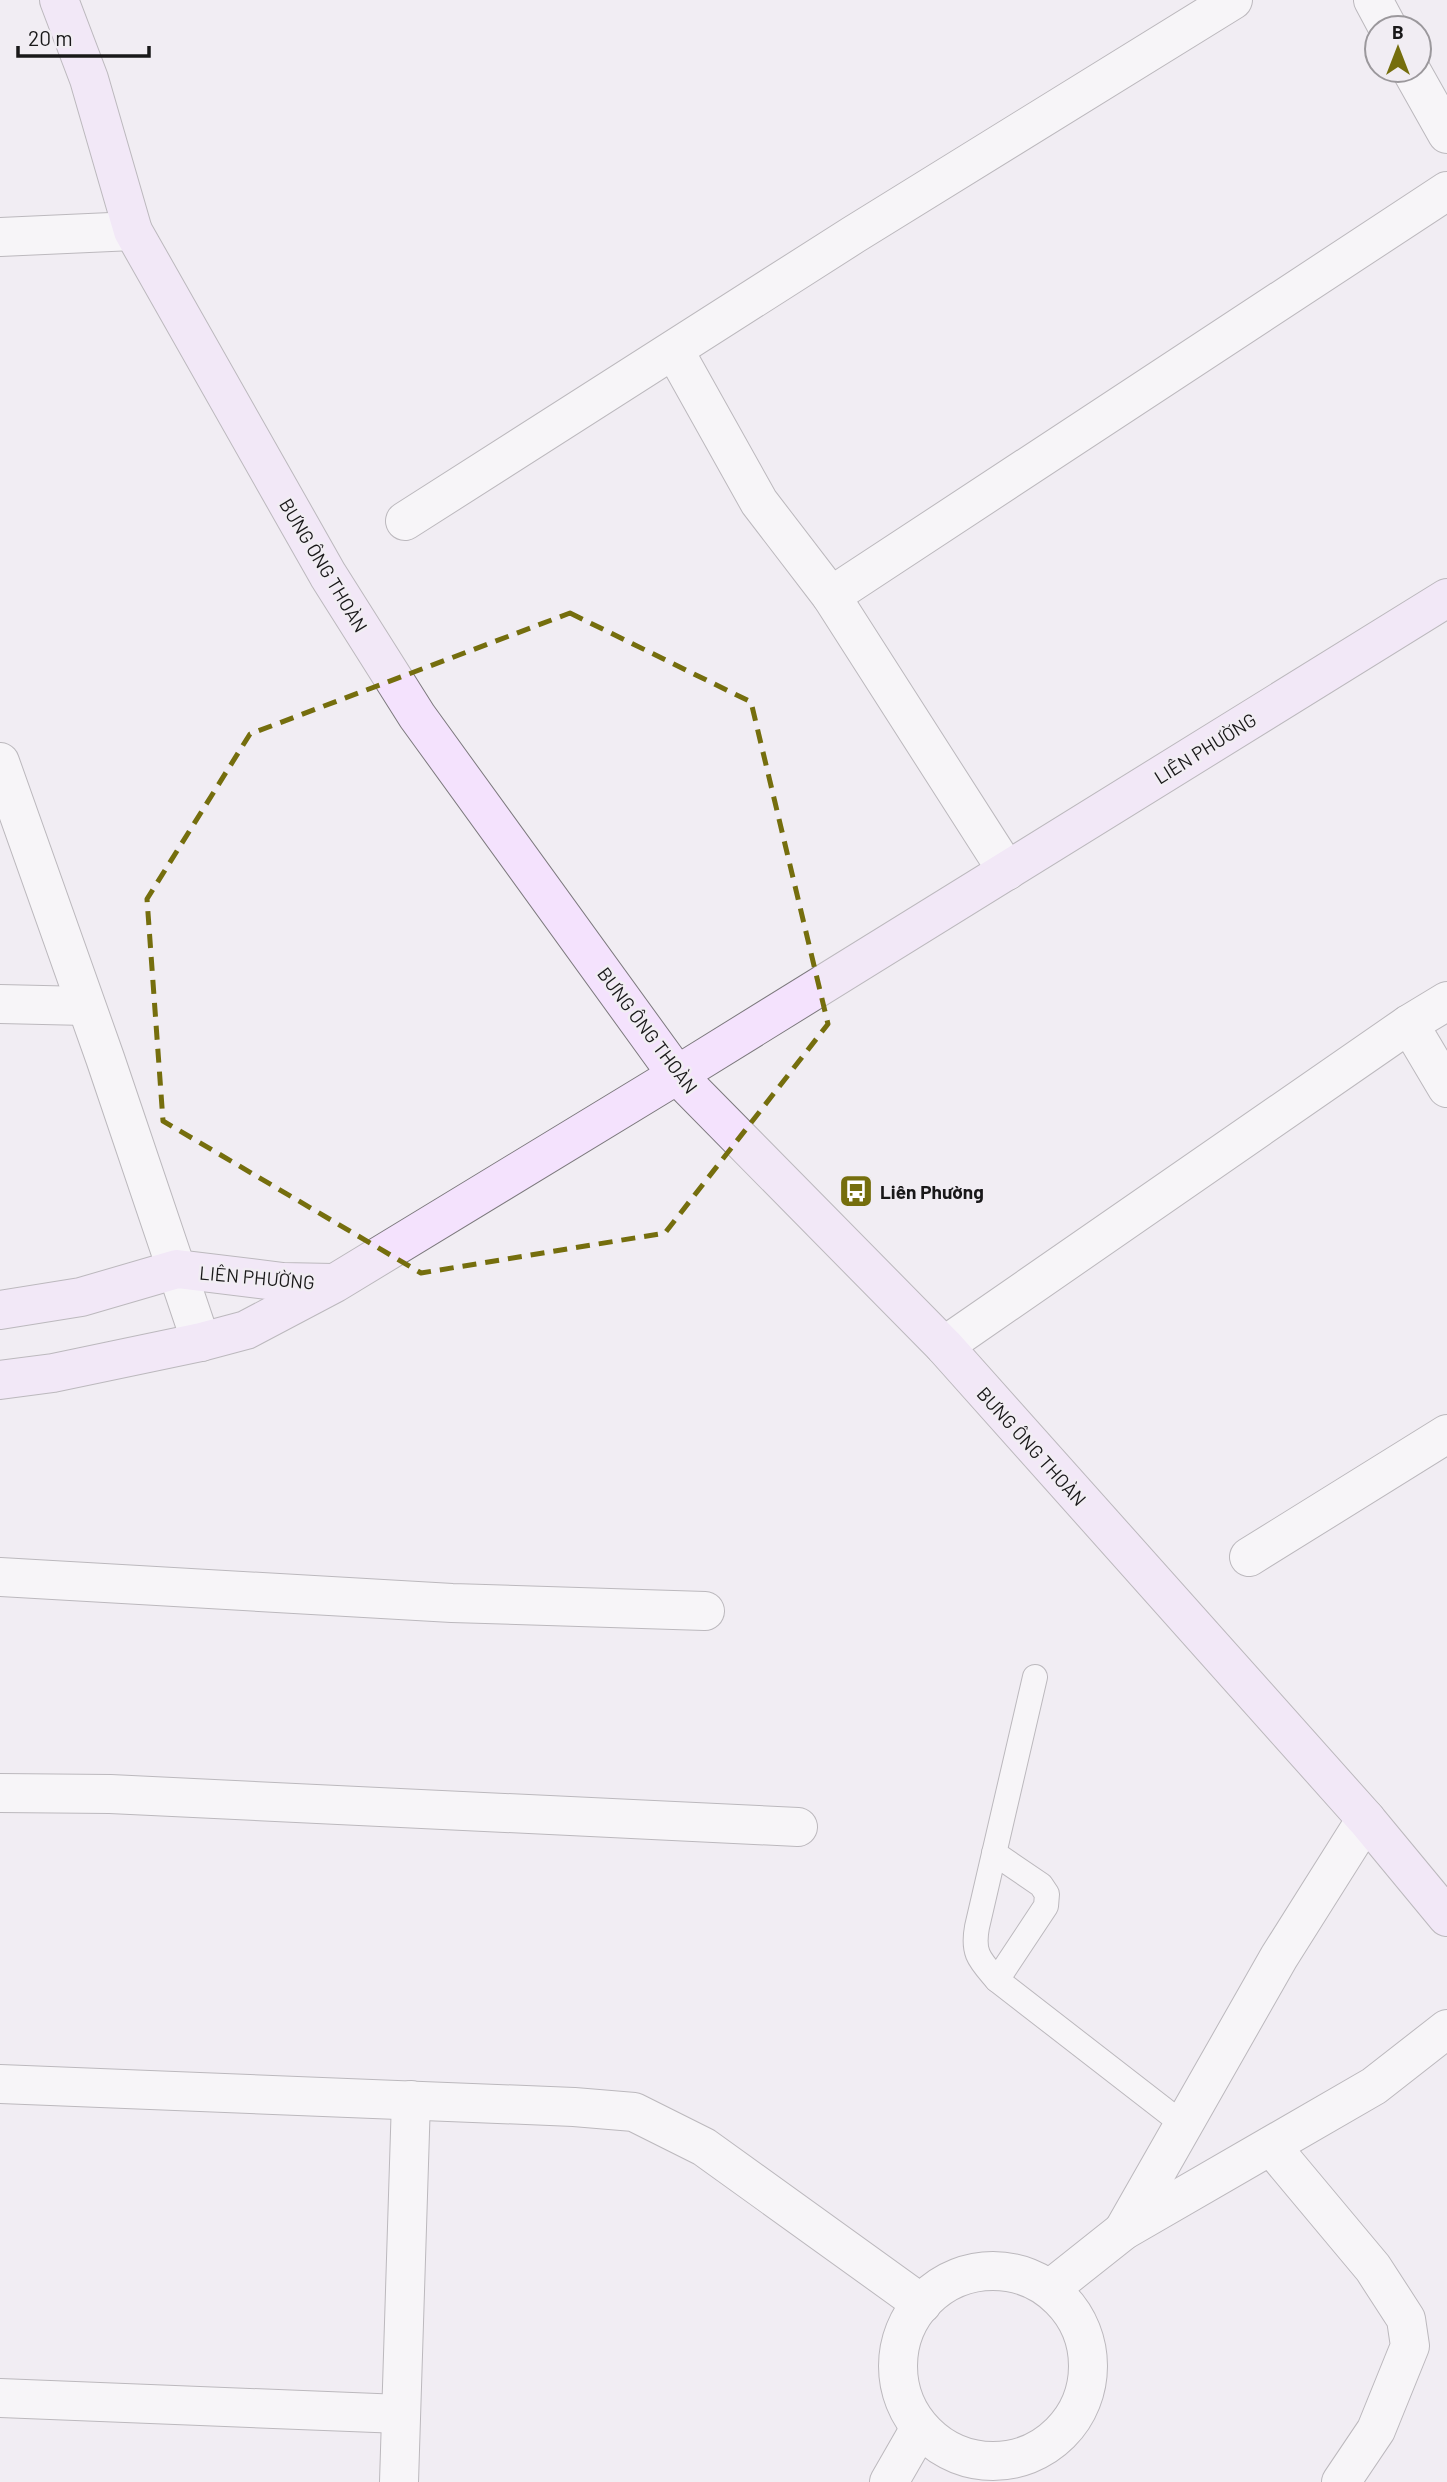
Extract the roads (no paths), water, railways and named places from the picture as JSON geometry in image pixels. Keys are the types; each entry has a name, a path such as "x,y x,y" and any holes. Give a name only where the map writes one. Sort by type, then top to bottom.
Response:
{"street":[{"name":"BƯNG ÔNG THOÀN","path":"59,0 89,79 133,231 328,575 417,716 677,1075 944,1346 1366,1819 1447,1917"},
{"path":"405,521 853,235 1233,0"},
{"path":"1419,84 1447,134"},
{"path":"831,596 1447,191"},
{"path":"0,237 133,231"},
{"path":"674,350 759,502 831,596 1007,871"},
{"name":"LIÊN PHƯỜNG","path":"0,1380 53,1373 246,1330 335,1283 677,1075 1447,598"},
{"path":"4,782 86,1006 201,1342"},
{"path":"944,1346 1409,1024 1447,1001"},
{"path":"0,1004 86,1006"},
{"path":"1409,1024 1447,1088"},
{"name":"LIÊN PHƯỜNG","path":"0,1310 81,1297 177,1269 284,1282 335,1283"},
{"path":"1249,1557 1447,1434"},
{"path":"0,1577 452,1603 705,1611"},
{"path":"0,1793 124,1795 798,1828"},
{"path":"1122,2231 1279,1957 1366,1819"},
{"path":"1050,2289 1122,2231 1374,2086 1447,2028"},
{"path":"0,2084 574,2106 634,2112 704,2147 922,2304"},
{"path":"400,2482 411,2100"},
{"path":"1271,2146 1373,2268 1406,2319 1410,2346 1376,2430 1341,2482"},
{"path":"990,2271 1022,2275 1050,2289 1073,2313 1085,2342 1088,2374 1080,2405 1062,2431 1035,2451 964,2470 944,2448 920,2428 905,2402 897,2372 900,2342 912,2314 933,2292 960,2276 990,2271"},
{"path":"0,2398 401,2414"},
{"path":"889,2482 920,2428"}],"lane":[{"path":"1035,1677 975,1942 977,1956 997,1980 1184,2125"},
{"path":"994,1853 1041,1885 1048,1894 1046,1906 997,1980"}],"place":[{"name":"Liên Phường","path":"856,1191"}]}
